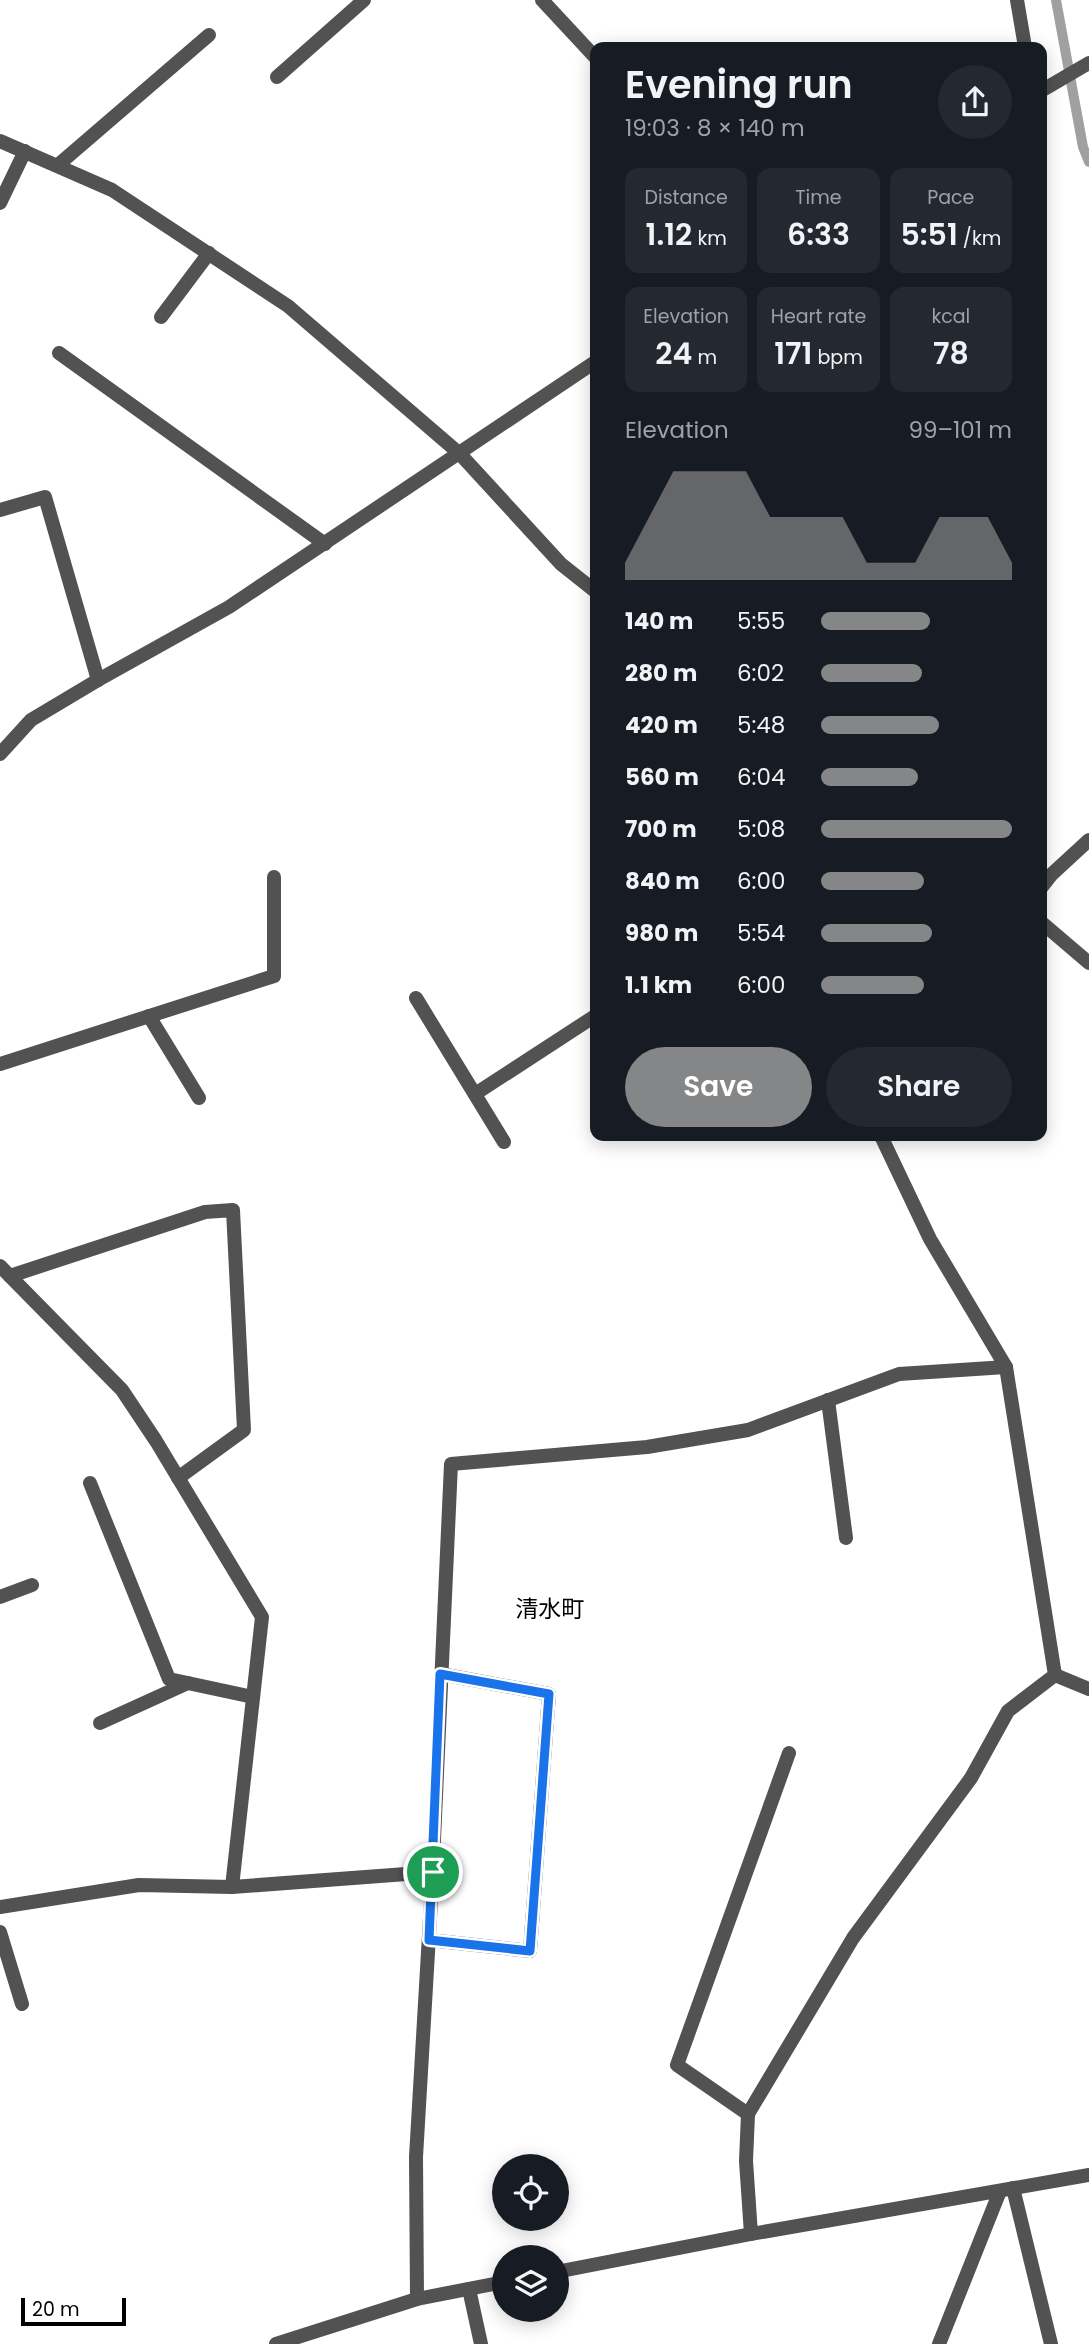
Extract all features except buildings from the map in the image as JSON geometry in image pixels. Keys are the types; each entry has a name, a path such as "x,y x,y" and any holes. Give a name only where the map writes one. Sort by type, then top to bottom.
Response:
{"street":[{"path":"277,76 364,0"},
{"path":"542,0 590,52"},
{"path":"1017,0 1024,42"},
{"path":"58,165 209,35"},
{"path":"1047,88 1086,65"},
{"path":"0,141 112,190 288,306 460,454 561,564 590,587"},
{"path":"0,203 25,151"},
{"path":"161,317 209,253"},
{"path":"59,353 325,544"},
{"path":"0,754 31,720 229,607 590,365"},
{"path":"0,510 45,497 97,680"},
{"path":"1047,880 1089,840"},
{"path":"0,1064 274,976 274,877"},
{"path":"1047,927 1089,963"},
{"path":"416,998 504,1142"},
{"path":"149,1016 199,1098"},
{"path":"475,1094 590,1019"},
{"path":"883,1141 930,1239 1006,1367 1055,1675"},
{"path":"178,1478 244,1430 233,1210 205,1212 5,1271 122,1391 262,1617 232,1887"},
{"path":"416,2299 416,2157 433,1872 451,1464 647,1447 748,1430 899,1374 1006,1367"},
{"path":"828,1400 846,1538"},
{"path":"90,1483 169,1679 253,1697"},
{"path":"0,1597 32,1585"},
{"path":"429,1940 530,1951 549,1694 440,1674"},
{"path":"1055,1675 1089,1689"},
{"path":"751,2234 746,2161 748,2115 853,1938 971,1778 1008,1711 1055,1675"},
{"path":"100,1723 188,1683"},
{"path":"748,2115 677,2065 789,1753"},
{"path":"0,1907 139,1885 232,1887 433,1872"},
{"path":"0,1932 22,2004"},
{"path":"569,2269 751,2234 1089,2175"},
{"path":"939,2344 1007,2190"},
{"path":"1007,2190 1051,2344"},
{"path":"276,2344 416,2299 492,2284"},
{"path":"469,2289 481,2344"}],"waterway":[{"path":"1056,0 1083,147 1089,162"}],"district":[{"name":"清水町","path":"550,1609"}],"route":[{"path":"440,1674 549,1694 530,1951 429,1940 433,1872 440,1674"}]}
